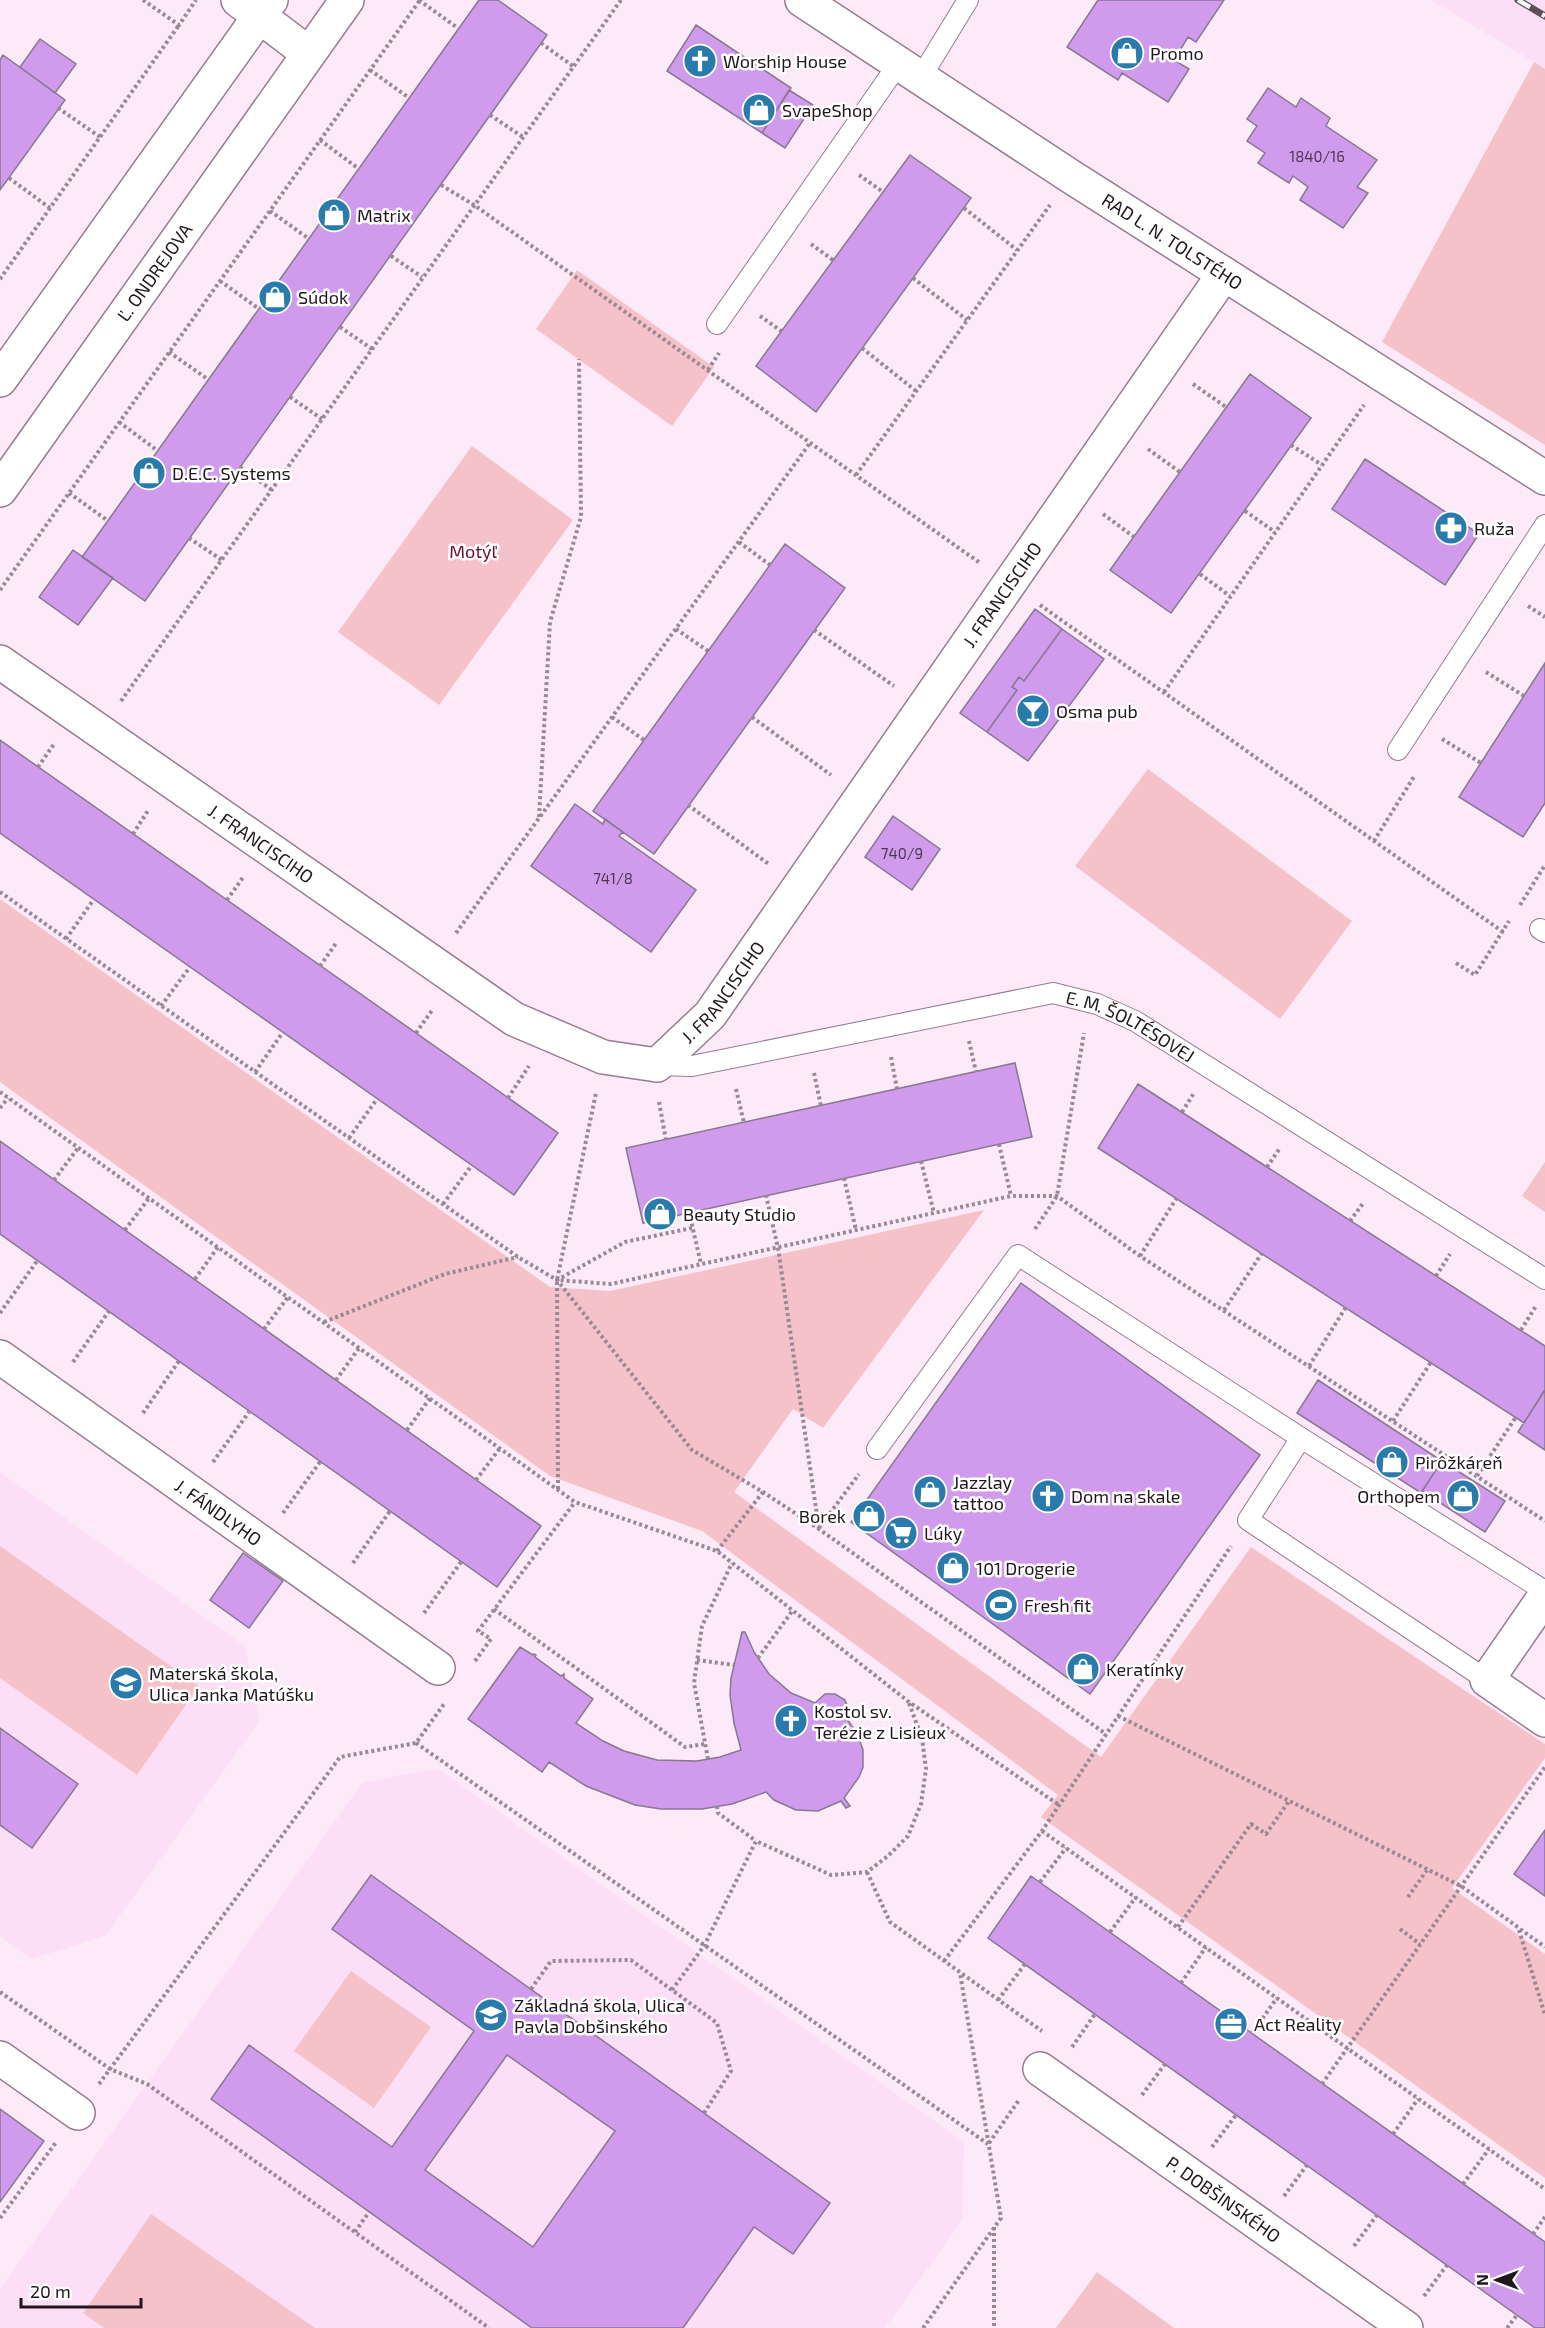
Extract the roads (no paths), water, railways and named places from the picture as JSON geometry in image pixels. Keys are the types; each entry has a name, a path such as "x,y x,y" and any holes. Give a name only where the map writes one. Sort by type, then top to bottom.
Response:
{"street":[{"name":"Ľ. ONDREJOVA","path":"0,490 347,0"},
{"name":"RAD L. N. TOLSTÉHO","path":"802,0 1070,177 1545,478"},
{"path":"0,380 256,5 308,54"},
{"name":"J. FRANCISCIHO","path":"0,662 514,1019 603,1057 657,1065 710,1015 1224,274"},
{"name":"J. FÁNDLYHO","path":"0,1356 444,1682"},
{"path":"1545,1593 1487,1680 1545,1720"},
{"path":"0,2058 78,2112"},
{"name":"P. DOBŠINSKÉHO","path":"1040,2069 1406,2328"}],"lane":[{"path":"717,324 910,70 968,0"},
{"path":"1398,750 1545,525"},
{"name":"E. M. ŠOLTÉSOVEJ","path":"657,1065 692,1066 1053,993 1089,1002 1135,1021 1545,1279"},
{"path":"877,1449 1018,1255 1545,1593"},
{"path":"1301,1438 1248,1520 1487,1680"}],"railway":[{"path":"1518,0 1545,16"}],"place":[{"name":"Promo","path":"1127,53"},
{"name":"Worship House","path":"700,61"},
{"name":"SvapeShop","path":"759,110"},
{"name":"Matrix","path":"334,215"},
{"name":"Súdok","path":"275,297"},
{"name":"D.E.C. Systems","path":"149,473"},
{"name":"Ruža","path":"1451,528"},
{"name":"Osma pub","path":"1033,711"},
{"name":"Beauty Studio","path":"660,1214"},
{"name":"Pirôžkáreň","path":"1392,1462"},
{"name":"Jazzlay tattoo","path":"930,1492"},
{"name":"Dom na skale","path":"1048,1496"},
{"name":"Orthopem","path":"1463,1496"},
{"name":"Borek","path":"869,1516"},
{"name":"Lúky","path":"901,1533"},
{"name":"101 Drogerie","path":"953,1568"},
{"name":"Fresh fit","path":"1001,1605"},
{"name":"Keratínky","path":"1083,1669"},
{"name":"Materská škola, Ulica Janka Matúšku","path":"126,1683"},
{"name":"Kostol sv. Terézie z Lisieux","path":"791,1721"},
{"name":"Základná škola, Ulica Pavla Dobšinského","path":"491,2015"},
{"name":"Act Reality","path":"1231,2024"}],"park label":[{"name":"Motýľ","path":"473,551"}]}
